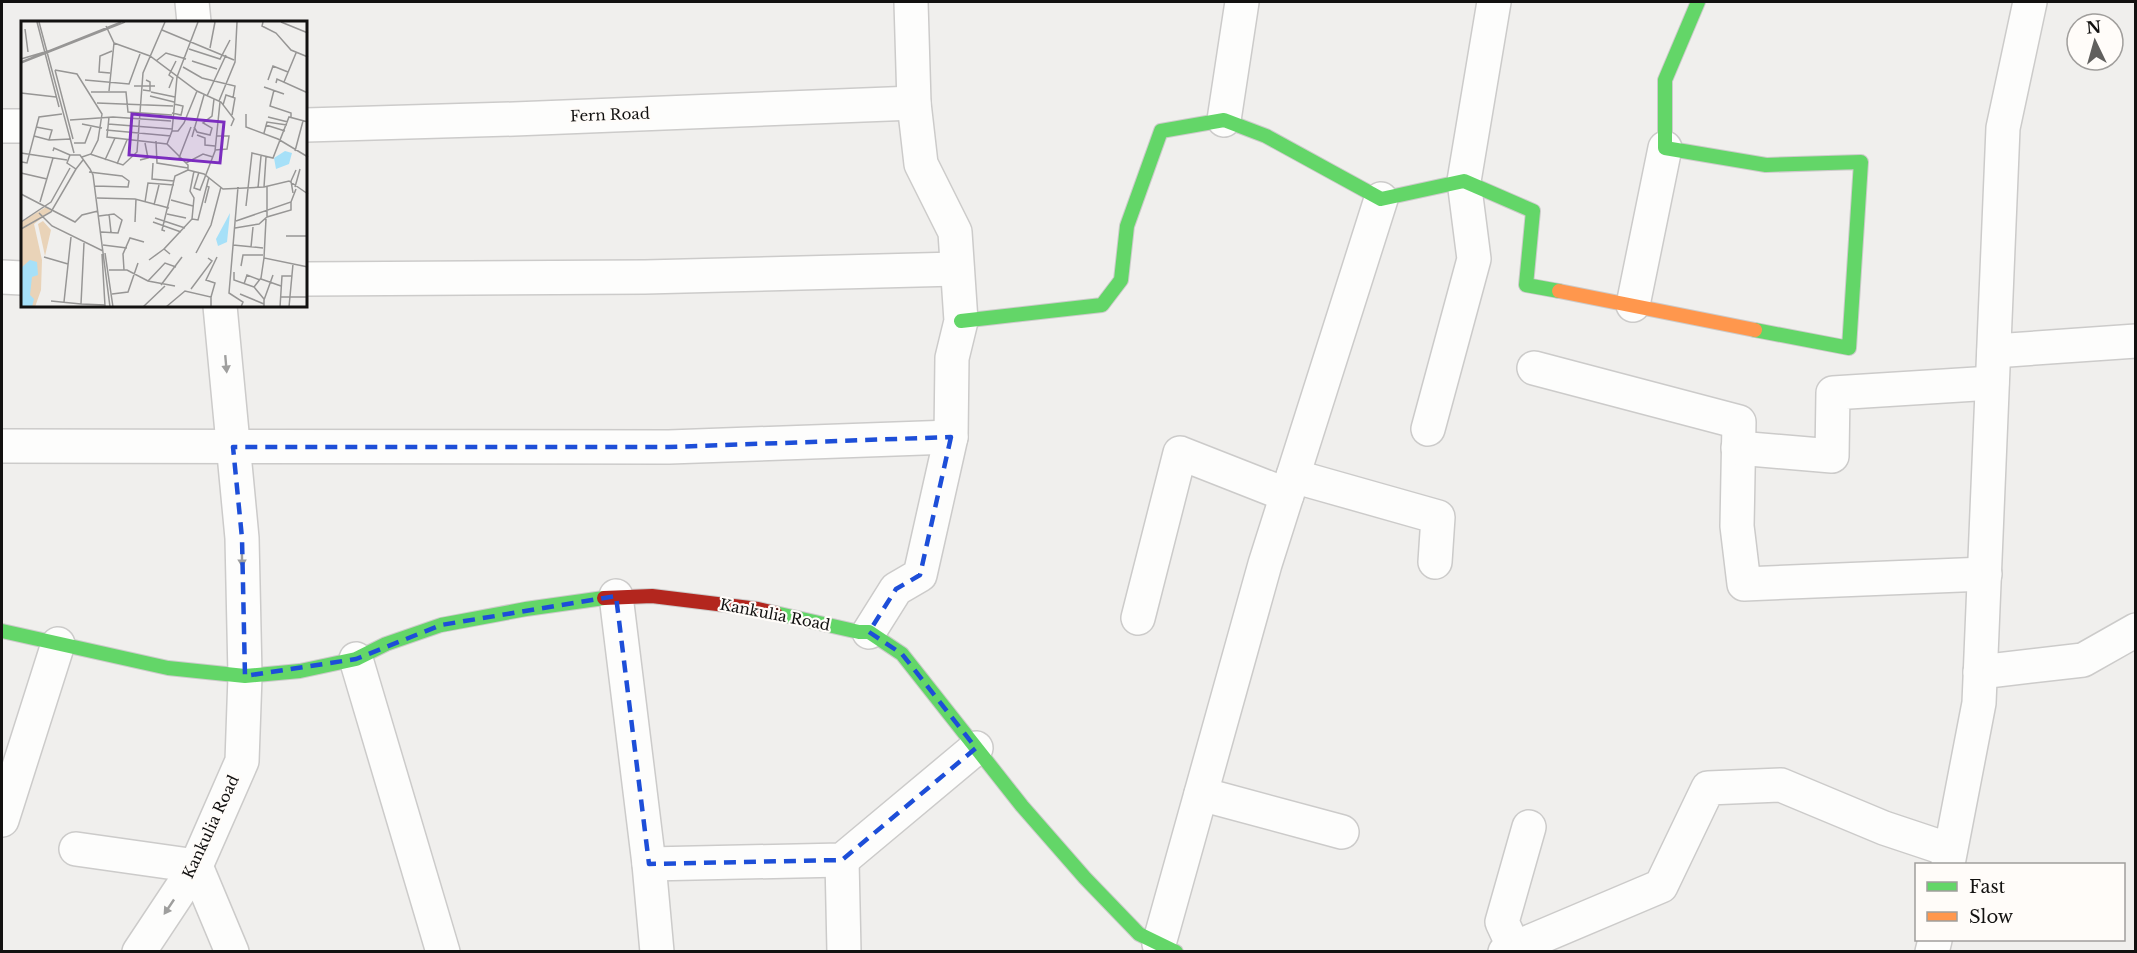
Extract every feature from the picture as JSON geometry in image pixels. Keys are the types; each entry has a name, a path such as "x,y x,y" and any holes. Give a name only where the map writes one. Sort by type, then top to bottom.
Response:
{"street":[{"path":"192,2 194,21"},
{"path":"869,632 896,589 920,574 951,437 952,358 961,321 955,232 921,164 914,103 911,2"},
{"path":"1224,120 1242,2"},
{"path":"1428,429 1474,259 1464,181 1494,2"},
{"path":"1633,305 1665,148 1665,80 1698,2"},
{"path":"1529,827 1502,922 1509,950 1661,886 1708,788 1781,785 1949,857 1979,703 2003,128 2030,2"},
{"name":"Fern Road","path":"308,125 914,103"},
{"path":"961,321 1102,305 1121,280 1127,226 1161,131 1224,120 1266,136 1381,199 1464,181 1533,211 1526,285 1850,348 1861,162 1766,165 1665,148"},
{"path":"2,126 21,126"},
{"path":"1167,948 1201,794 1264,564 1381,199"},
{"path":"308,279 645,277 957,269"},
{"path":"2,278 21,278"},
{"path":"220,308 242,538 245,676"},
{"path":"1738,448 1832,456 1833,393 2136,341"},
{"path":"1534,368 1739,422 1737,526 1744,584 1984,574"},
{"path":"2,446 669,447 951,437"},
{"path":"1137,618 1180,453 1290,485 1438,518 1435,562"},
{"path":"616,596 649,864 657,951"},
{"name":"Kankulia Road","path":"2,630 168,668 245,676 300,671 356,659 386,644 441,625 526,609 616,596 652,596 758,609 859,632 869,632 902,654 1022,806 1085,878 1139,934 1167,948"},
{"path":"1980,672 2083,660 2136,630"},
{"path":"2,820 58,644"},
{"path":"356,659 443,951"},
{"name":"Kankulia Road","path":"139,951 196,866 242,761 245,676"},
{"path":"649,864 842,860 976,748"},
{"path":"1201,794 1342,832"},
{"path":"76,849 196,866 232,951"},
{"path":"842,860 844,951"}],"highlighted area":[{"path":"951,437 920,575 896,589 869,632 902,654 976,748 842,860 649,864 616,596 441,625 356,659 245,676 242,538 233,447 669,447"}],"traffic: fast":[{"path":"1698,2 1665,80 1665,148 1766,165 1861,162 1849,348 1755,330"},
{"path":"961,321 1102,305 1121,280 1127,226 1161,131 1224,120 1266,136 1381,199 1464,181 1533,211 1526,285 1559,291"},
{"path":"2,631 168,668 245,676 300,671 356,659 386,644 441,625 526,609 604,598"},
{"path":"775,613 859,632 869,632 902,654 1022,806 1085,878 1139,934 1176,952"}],"traffic: slow":[{"path":"1559,291 1755,330"}],"traffic: jam":[{"path":"604,598 652,596 775,613"}]}
